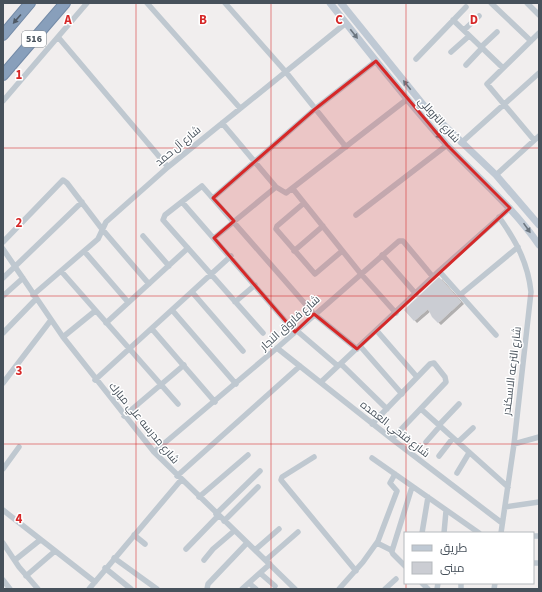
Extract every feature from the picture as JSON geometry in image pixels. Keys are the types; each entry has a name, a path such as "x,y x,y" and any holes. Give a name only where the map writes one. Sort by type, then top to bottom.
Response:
{"highway":[{"name":"516","path":"3,35 30,3"},
{"name":"516","path":"3,74 65,3"}],"street":[{"path":"3,101 87,3"},
{"path":"147,3 240,108"},
{"path":"225,3 285,71 346,147"},
{"name":"شارع التروللي","path":"330,3 406,100 447,145 523,222 539,245"},
{"name":"شارع التروللي","path":"341,3 420,101 496,175 539,223"},
{"path":"527,3 539,15"},
{"path":"494,4 531,41"},
{"path":"416,59 466,7"},
{"path":"464,30 479,16"},
{"path":"453,20 503,68"},
{"name":"شارع آل حمد","path":"3,333 35,297 61,271 98,239 106,222 168,167 346,23"},
{"path":"466,65 497,32"},
{"path":"496,175 537,138 487,84 539,33"},
{"path":"58,36 168,167"},
{"path":"451,52 469,36"},
{"path":"213,198 315,109 376,62"},
{"path":"462,143 504,103 539,73"},
{"path":"222,123 276,187 286,193 406,100"},
{"path":"356,215 447,145"},
{"path":"468,166 478,158"},
{"path":"3,242 60,181 64,181 102,229 149,284"},
{"path":"263,333 163,219 202,186 314,314 359,347 402,394"},
{"path":"214,238 276,187"},
{"path":"293,189 361,274 396,313"},
{"path":"3,278 82,202"},
{"path":"182,202 231,256 295,331 339,365 387,409"},
{"path":"304,203 276,226 294,251 315,274 342,251"},
{"path":"321,382 439,271 510,208"},
{"name":"شارع الترعه الاسكندر","path":"499,217 518,247 527,269 531,292 514,444 501,532"},
{"path":"294,251 323,226"},
{"path":"143,236 169,266"},
{"name":"شارع فاروق النجار","path":"154,452 236,384 398,241 403,241 433,277"},
{"path":"460,295 518,247"},
{"path":"106,323 188,248"},
{"name":"شارع مدرسه علي مبارك","path":"3,249 63,337 95,380 154,452 217,515 295,589"},
{"path":"84,251 128,302"},
{"path":"382,255 416,294"},
{"path":"95,380 231,256"},
{"path":"61,271 178,404"},
{"path":"439,271 496,335"},
{"path":"3,296 23,278"},
{"path":"236,302 255,285"},
{"path":"192,292 243,352"},
{"path":"172,310 236,384"},
{"path":"63,337 95,311"},
{"path":"3,383 51,320"},
{"path":"152,329 215,402"},
{"path":"377,330 418,377"},
{"name":"شارع فتحي العمده","path":"277,348 372,424 502,523"},
{"path":"372,424 433,363 445,377 445,384 392,439"},
{"path":"124,416 184,365"},
{"path":"89,589 179,478 300,366"},
{"path":"426,442 459,404"},
{"path":"421,409 508,487"},
{"path":"458,442 473,428"},
{"path":"514,444 539,437"},
{"path":"438,456 453,438"},
{"path":"3,469 19,447"},
{"path":"457,473 469,453"},
{"path":"199,497 248,455"},
{"path":"314,457 281,480 356,571"},
{"path":"372,458 477,532"},
{"path":"186,549 260,471"},
{"path":"339,589 356,571 377,543 397,491 390,483 395,474"},
{"path":"224,521 258,487"},
{"path":"392,551 412,487"},
{"path":"422,532 428,497"},
{"path":"505,507 539,502"},
{"path":"3,510 95,582"},
{"path":"444,532 446,511"},
{"path":"465,532 466,525"},
{"path":"255,550 279,529"},
{"path":"204,560 213,549 234,530"},
{"path":"242,589 260,573 268,562 298,532"},
{"path":"134,535 145,544"},
{"path":"15,560 40,540"},
{"path":"3,543 26,576 38,589"},
{"path":"207,589 208,584 247,543"},
{"path":"377,543 392,551 404,565"},
{"path":"26,576 55,551"},
{"path":"114,558 155,588"},
{"path":"105,568 131,589"},
{"path":"260,573 275,586"},
{"path":"385,589 396,579"},
{"path":"249,583 256,589"}],"highlighted area":[{"path":"376,61 447,145 510,208 357,349 314,314 295,332 214,238 234,221 213,198 315,109"}],"building":[{"path":"439,277 461,302 438,323 432,317 428,309 414,321 404,310"}]}
